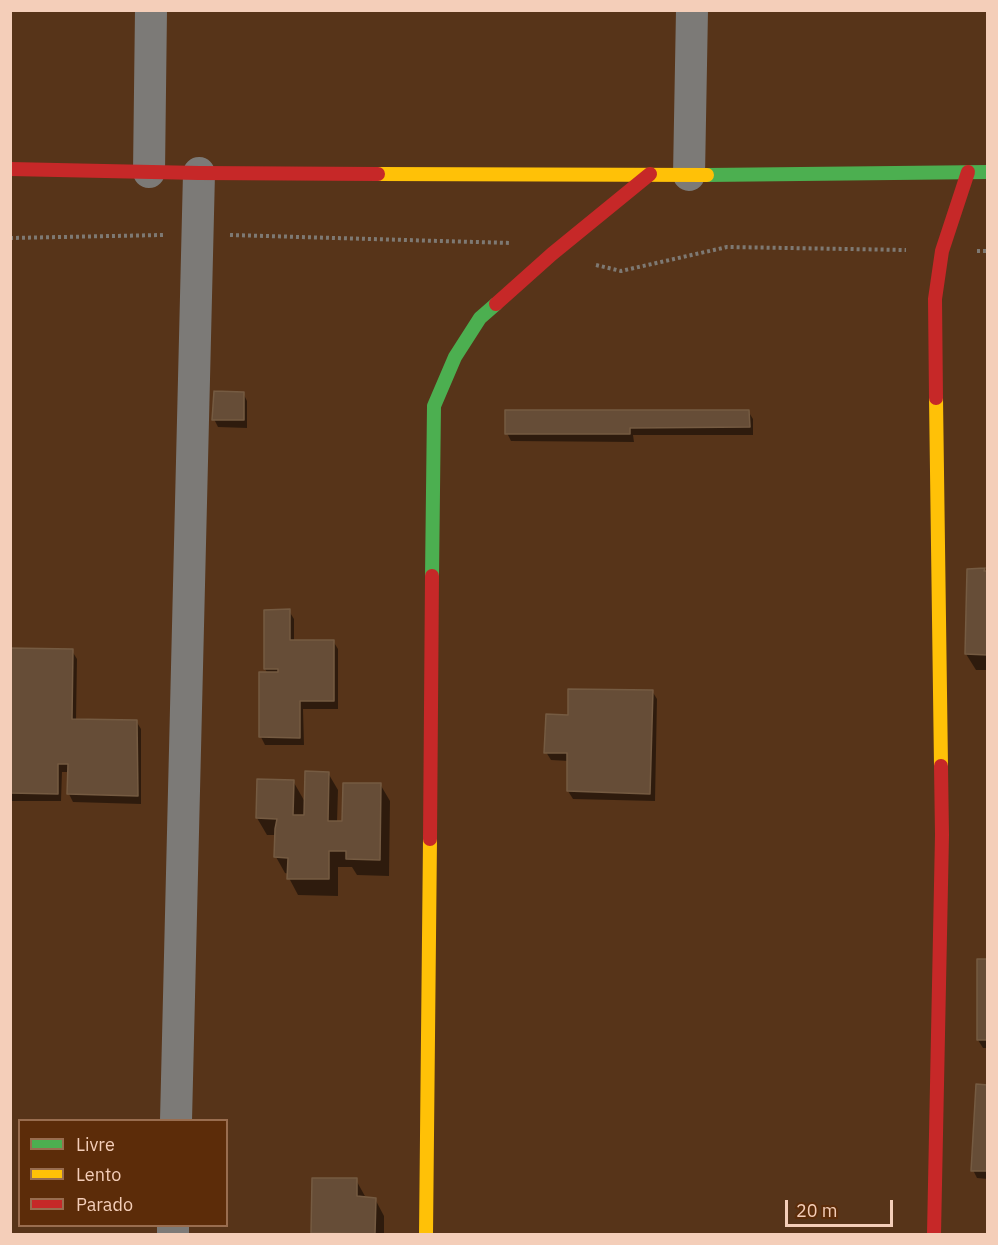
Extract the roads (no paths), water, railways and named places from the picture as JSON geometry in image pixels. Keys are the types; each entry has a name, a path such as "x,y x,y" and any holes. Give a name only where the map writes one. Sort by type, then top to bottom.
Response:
{"street":[{"path":"149,172 151,10"},
{"path":"689,174 692,10"},
{"path":"10,169 199,173 987,172"},
{"path":"934,1234 942,835 935,299 942,251 968,172"},
{"path":"176,1119 199,173"},
{"path":"426,1234 434,406 455,357 480,318 552,254 650,174"}]}
